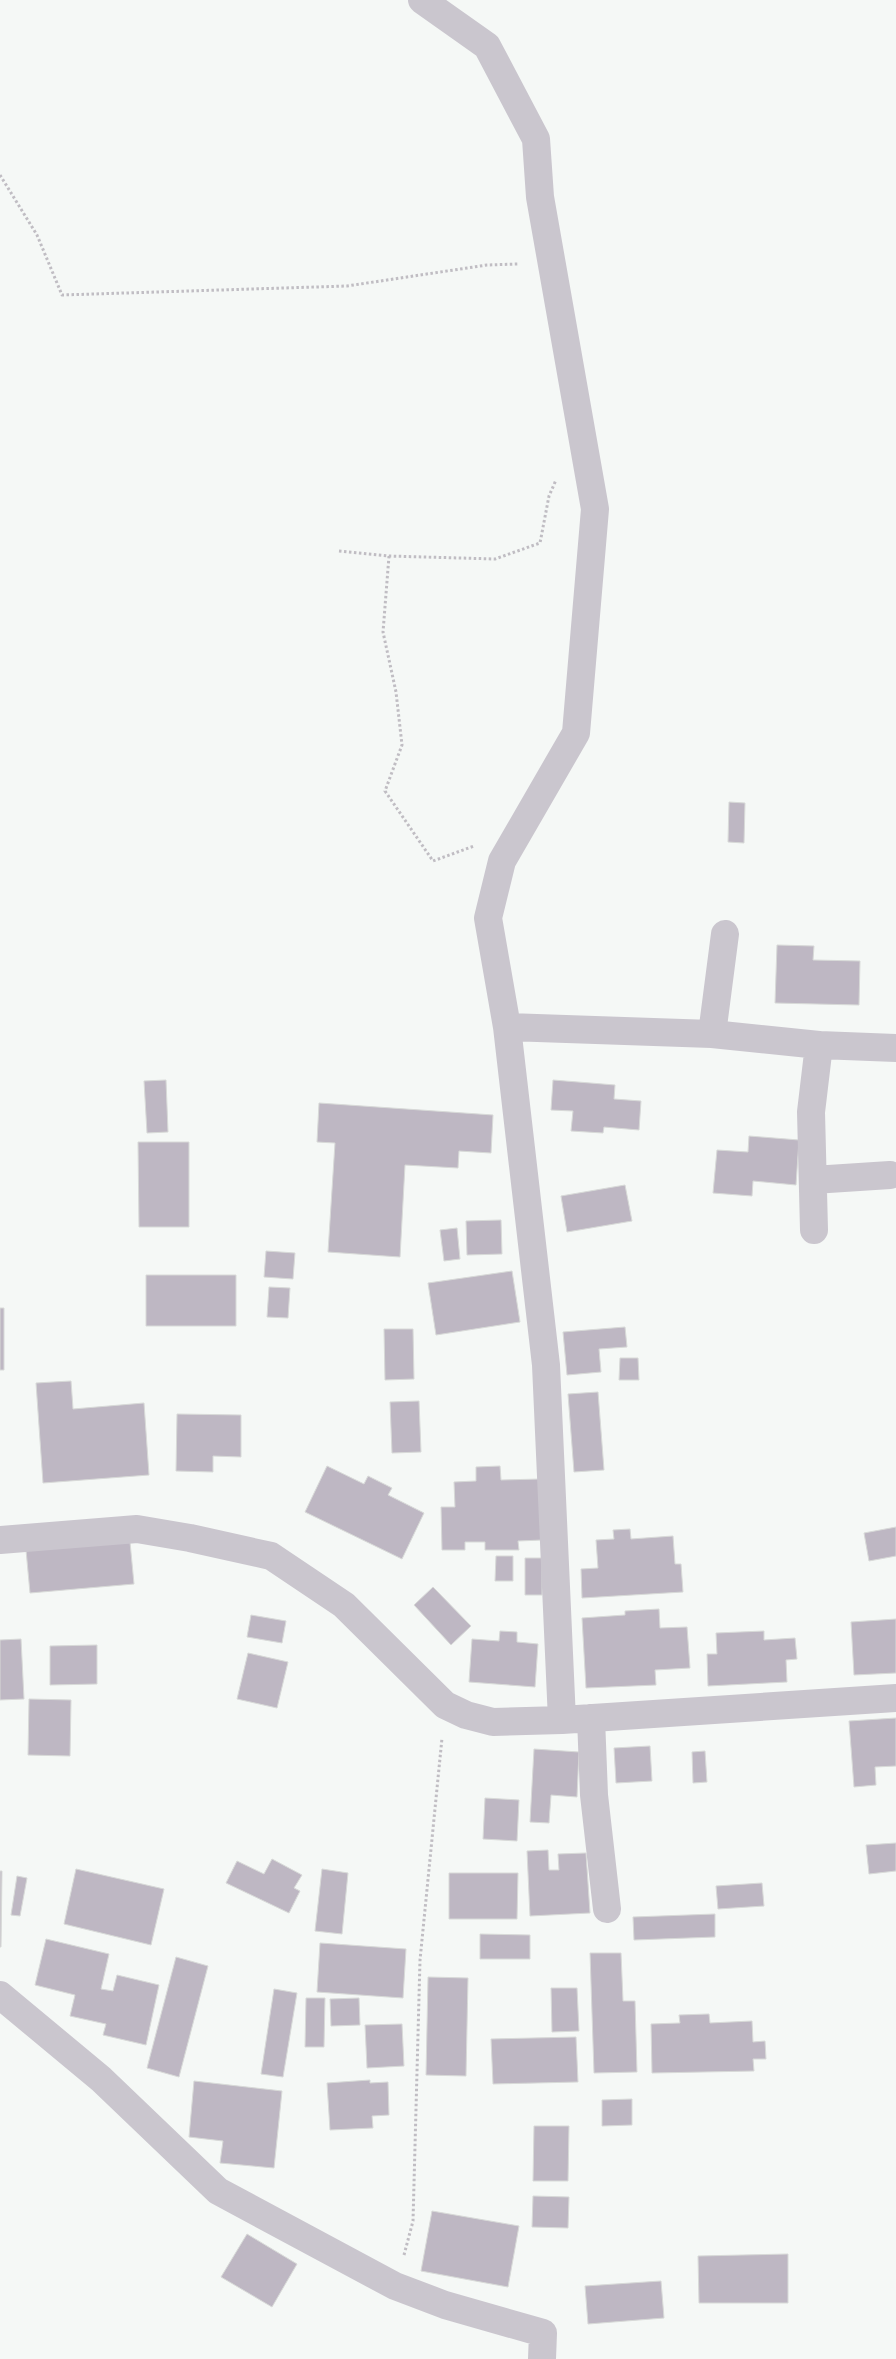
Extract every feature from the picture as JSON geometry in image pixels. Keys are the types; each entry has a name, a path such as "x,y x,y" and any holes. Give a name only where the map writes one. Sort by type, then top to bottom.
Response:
{"street":[{"path":"422,0 487,46 536,139 540,197 595,509 576,733 502,861 488,918 507,1027 546,1365 562,1720"},
{"path":"712,1034 725,934"},
{"path":"507,1027 712,1034 819,1045 896,1048"},
{"path":"814,1230 811,1112 819,1045"},
{"path":"813,1180 890,1174"},
{"path":"0,1540 137,1529 190,1538 271,1556 344,1605 446,1706 466,1715 493,1722 562,1720 896,1698"},
{"path":"591,1718 594,1795 607,1909"},
{"path":"0,1995 101,2079 218,2191 395,2286 445,2305 543,2332 542,2359"}],"path":[{"path":"0,175 38,235 62,295 347,286 486,264 552,264"},
{"path":"339,551 389,556 495,559 540,543 549,496 559,471"},
{"path":"389,556 383,632 396,692 402,746 385,791 433,861 521,828"},
{"path":"395,2286 413,2221 420,1960 446,1706"}],"building":[{"path":"729,802 745,803 744,843 728,842"},
{"path":"777,945 814,946 813,960 860,961 859,1005 775,1003"},
{"path":"166,1080 168,1132 147,1133 144,1081"},
{"path":"553,1080 615,1085 614,1099 641,1101 639,1130 604,1127 603,1133 571,1131 573,1111 551,1110"},
{"path":"319,1103 493,1115 491,1153 459,1151 458,1168 405,1165 400,1257 328,1252 335,1143 317,1142"},
{"path":"749,1136 799,1140 796,1185 753,1181 752,1196 713,1193 717,1150 748,1152"},
{"path":"138,1142 189,1142 189,1227 139,1227"},
{"path":"625,1185 632,1221 567,1232 561,1196"},
{"path":"501,1220 502,1254 467,1255 466,1221"},
{"path":"457,1228 460,1259 444,1261 440,1230"},
{"path":"266,1251 295,1253 293,1279 264,1277"},
{"path":"512,1271 520,1322 436,1335 428,1283"},
{"path":"146,1275 236,1275 236,1326 146,1326"},
{"path":"269,1287 290,1288 288,1318 267,1317"},
{"path":"0,1308 4,1308 4,1370 0,1370"},
{"path":"625,1327 627,1347 599,1349 601,1372 567,1375 563,1332"},
{"path":"384,1329 413,1329 414,1379 385,1380"},
{"path":"620,1358 638,1358 639,1380 619,1380"},
{"path":"71,1381 73,1409 144,1403 149,1475 43,1483 36,1383"},
{"path":"598,1392 604,1470 574,1472 568,1394"},
{"path":"419,1401 421,1452 392,1453 390,1402"},
{"path":"177,1414 241,1415 241,1457 213,1456 213,1472 176,1471"},
{"path":"327,1466 364,1484 368,1476 392,1488 388,1495 424,1513 402,1559 305,1512"},
{"path":"500,1466 501,1480 540,1479 542,1540 518,1541 519,1550 485,1550 485,1542 465,1542 465,1550 442,1550 441,1507 455,1507 454,1482 476,1481 476,1467"},
{"path":"896,1527 896,1556 869,1561 864,1533"},
{"path":"630,1529 631,1539 673,1536 675,1564 681,1564 683,1592 582,1598 581,1569 598,1568 596,1540 614,1539 613,1530"},
{"path":"130,1542 134,1584 30,1593 26,1550"},
{"path":"496,1556 513,1556 513,1581 495,1581"},
{"path":"525,1558 542,1558 542,1595 525,1595"},
{"path":"433,1587 471,1626 451,1645 414,1605"},
{"path":"659,1609 660,1628 687,1627 690,1668 655,1670 656,1685 586,1688 582,1618 625,1615 625,1611"},
{"path":"251,1615 286,1621 282,1643 247,1637"},
{"path":"896,1619 896,1673 854,1675 851,1622"},
{"path":"500,1631 517,1632 517,1642 538,1644 535,1687 469,1682 472,1639 499,1641"},
{"path":"764,1631 764,1640 795,1638 797,1659 786,1660 787,1682 708,1686 707,1654 717,1654 716,1633"},
{"path":"21,1639 24,1699 0,1700 0,1640"},
{"path":"97,1645 97,1684 50,1685 50,1646"},
{"path":"248,1653 288,1662 277,1708 237,1699"},
{"path":"29,1699 71,1700 70,1756 28,1755"},
{"path":"896,1718 896,1766 875,1767 876,1785 854,1787 849,1721"},
{"path":"650,1746 652,1781 616,1783 614,1748"},
{"path":"534,1749 579,1752 577,1797 551,1795 549,1823 530,1822"},
{"path":"705,1751 707,1782 693,1783 692,1752"},
{"path":"485,1798 519,1800 517,1841 483,1839"},
{"path":"896,1843 896,1871 869,1874 866,1845"},
{"path":"548,1850 549,1870 559,1870 558,1854 586,1853 590,1913 530,1916 527,1851"},
{"path":"272,1859 302,1875 294,1888 300,1891 289,1913 226,1883 237,1861 264,1874"},
{"path":"76,1869 164,1889 151,1945 64,1924"},
{"path":"322,1869 348,1873 342,1934 315,1931"},
{"path":"0,1871 2,1871 1,1947 0,1947"},
{"path":"449,1873 518,1873 517,1919 449,1919"},
{"path":"17,1876 27,1878 20,1916 11,1915"},
{"path":"762,1883 764,1906 718,1909 716,1886"},
{"path":"715,1914 715,1937 634,1940 633,1917"},
{"path":"480,1934 530,1935 530,1959 480,1959"},
{"path":"46,1939 109,1954 101,1989 113,1991 117,1975 159,1985 146,2045 103,2035 106,2024 70,2016 75,1995 35,1985"},
{"path":"320,1943 406,1949 403,1998 317,1992"},
{"path":"590,1953 621,1953 623,2001 635,2001 637,2072 594,2073"},
{"path":"176,1957 208,1966 179,2077 147,2068"},
{"path":"428,1977 468,1978 466,2076 426,2075"},
{"path":"551,1988 577,1988 579,2031 552,2032"},
{"path":"274,1989 297,1993 283,2077 261,2074"},
{"path":"306,1998 325,1998 324,2047 305,2047"},
{"path":"359,1998 360,2025 331,2026 330,1999"},
{"path":"709,2014 710,2023 752,2021 753,2042 765,2041 766,2059 753,2059 754,2071 652,2073 651,2024 680,2023 679,2015"},
{"path":"402,2024 404,2066 367,2068 365,2025"},
{"path":"576,2037 578,2082 493,2084 491,2039"},
{"path":"370,2080 370,2083 388,2082 389,2115 372,2116 373,2128 330,2130 327,2083"},
{"path":"194,2081 282,2091 274,2168 220,2163 223,2141 189,2137"},
{"path":"632,2099 632,2125 602,2126 602,2100"},
{"path":"534,2126 569,2126 568,2181 533,2181"},
{"path":"533,2196 569,2197 568,2228 532,2227"},
{"path":"432,2211 519,2226 508,2287 421,2271"},
{"path":"247,2234 297,2264 272,2307 221,2277"},
{"path":"788,2254 788,2303 699,2303 698,2256"},
{"path":"661,2281 664,2318 588,2324 585,2286"}]}
